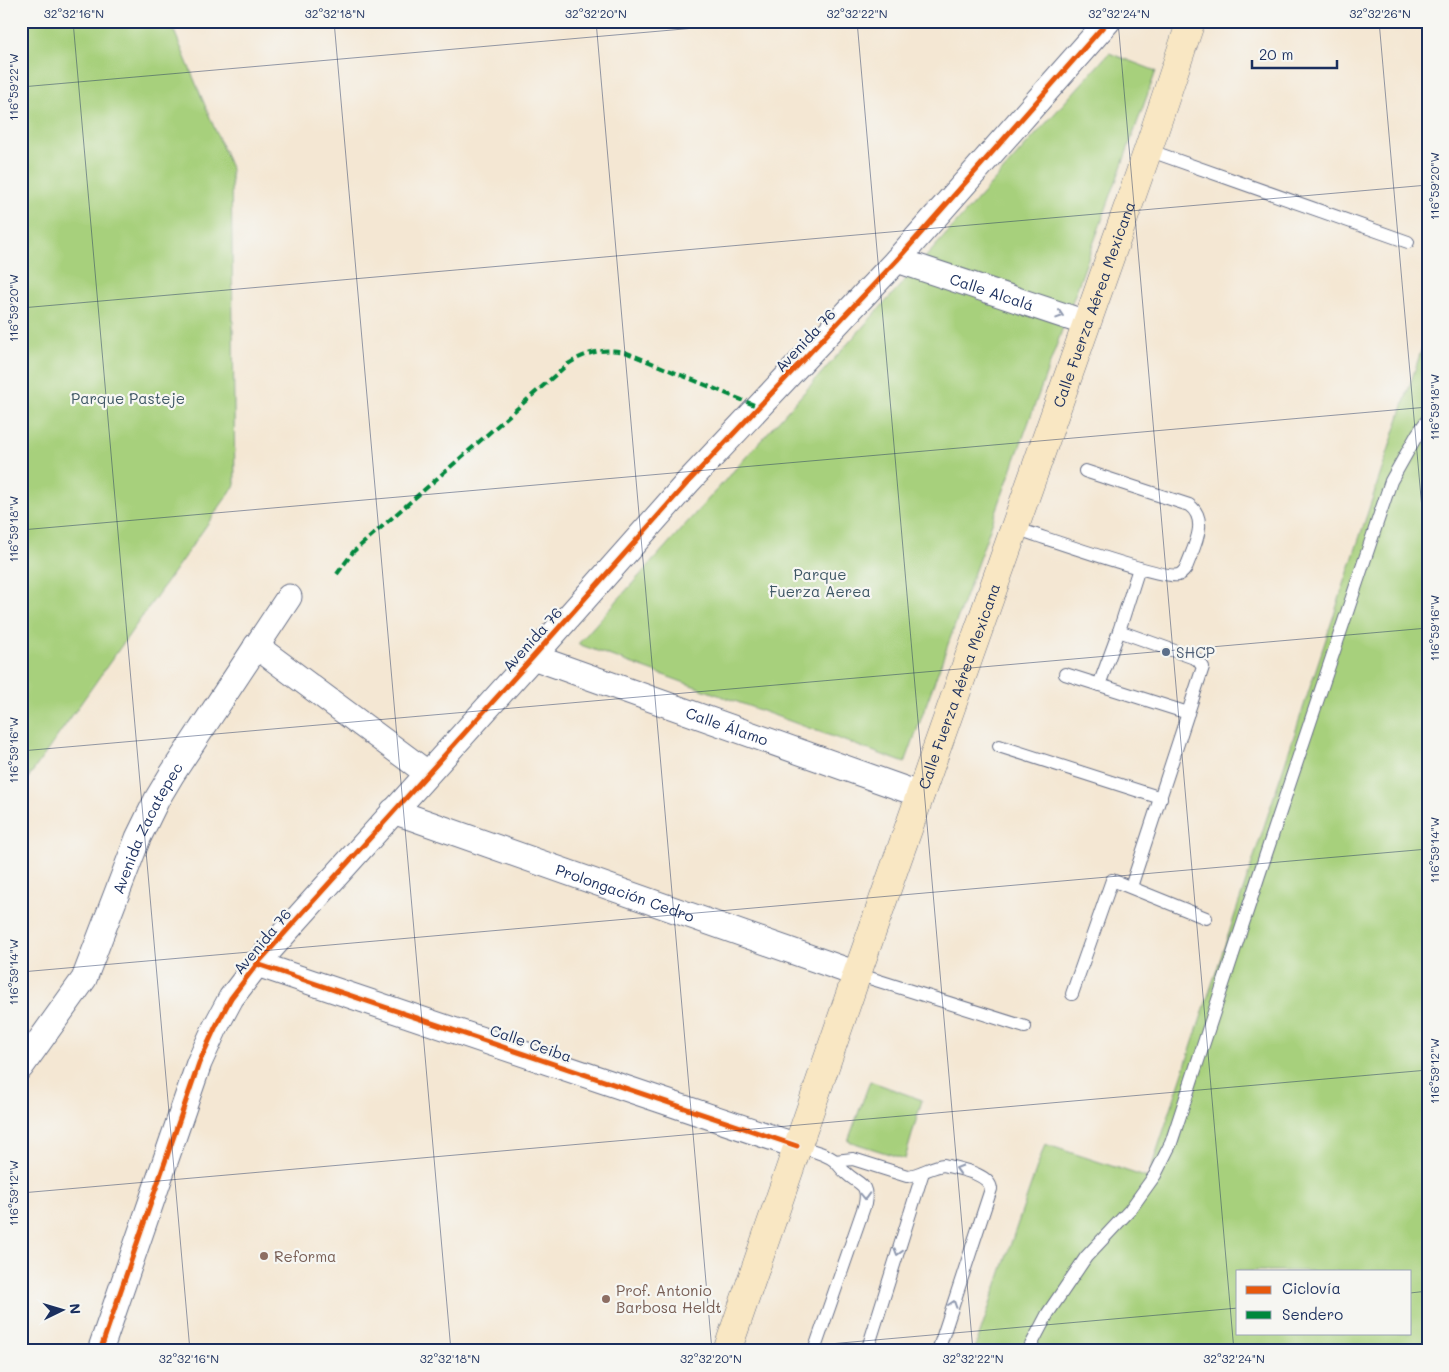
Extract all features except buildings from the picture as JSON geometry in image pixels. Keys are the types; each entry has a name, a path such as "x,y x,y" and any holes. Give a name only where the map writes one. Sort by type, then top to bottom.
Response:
{"main road":[{"name":"Calle Fuerza Aérea Mexicana","path":"727,1351 857,974 1148,150 1191,21"}],"street":[{"name":"Avenida 76","path":"100,1351 199,1062 214,1028 231,998 257,964 392,811 533,657 688,482 897,260 1108,21"},
{"name":"Calle Alcalá","path":"897,260 1086,324"},
{"name":"Avenida Zacatepec","path":"21,1067 84,979 138,838 157,799 289,597"},
{"path":"256,646 427,773"},
{"name":"Calle Álamo","path":"533,657 921,796"},
{"name":"Prolongación Cedro","path":"392,811 857,974"},
{"name":"Calle Ceiba","path":"257,964 798,1146"}],"lane":[{"path":"1148,150 1408,242"},
{"path":"1028,1351 1048,1313 1086,1257 1130,1210 1156,1175 1171,1143 1391,481 1428,419"},
{"path":"1014,528 1139,568 1167,575 1178,576 1183,572 1200,525 1198,514 1189,505 1085,471"},
{"path":"1099,685 1139,568"},
{"path":"1119,631 1197,659 1203,667 1203,672 1131,887"},
{"path":"1065,674 1188,713"},
{"path":"999,746 1161,798"},
{"path":"1072,994 1112,880 1206,918"},
{"path":"857,974 1025,1027"},
{"path":"798,1146 823,1154 834,1161 846,1174 865,1188 867,1194 814,1351"},
{"path":"834,1161 853,1159 907,1176 915,1176 938,1165 944,1165 984,1177 990,1184 991,1189 938,1351"},
{"path":"867,1351 923,1172"}],"green space":[{"name":"Parque Pasteje","path":"21,21 170,21 231,168 235,485 21,788"},
{"name":"Parque Fuerza Aerea","path":"1109,53 1156,71 905,763 578,644"},
{"path":"1428,330 1428,1351 974,1351 1045,1144 1148,1178"},
{"path":"870,1081 922,1100 905,1159 848,1141"}],"marked path":[{"path":"337,574 353,552 568,364 582,356 610,350 625,352 759,407"}],"cycle path":[{"path":"100,1351 199,1063 231,998 257,964 688,482 897,260 1108,21"},
{"path":"257,964 797,1146"}],"place":[{"name":"SHCP","path":"1166,652"},
{"name":"Reforma","path":"264,1256"},
{"name":"Prof. Antonio Barbosa Heldt","path":"606,1299"}]}
